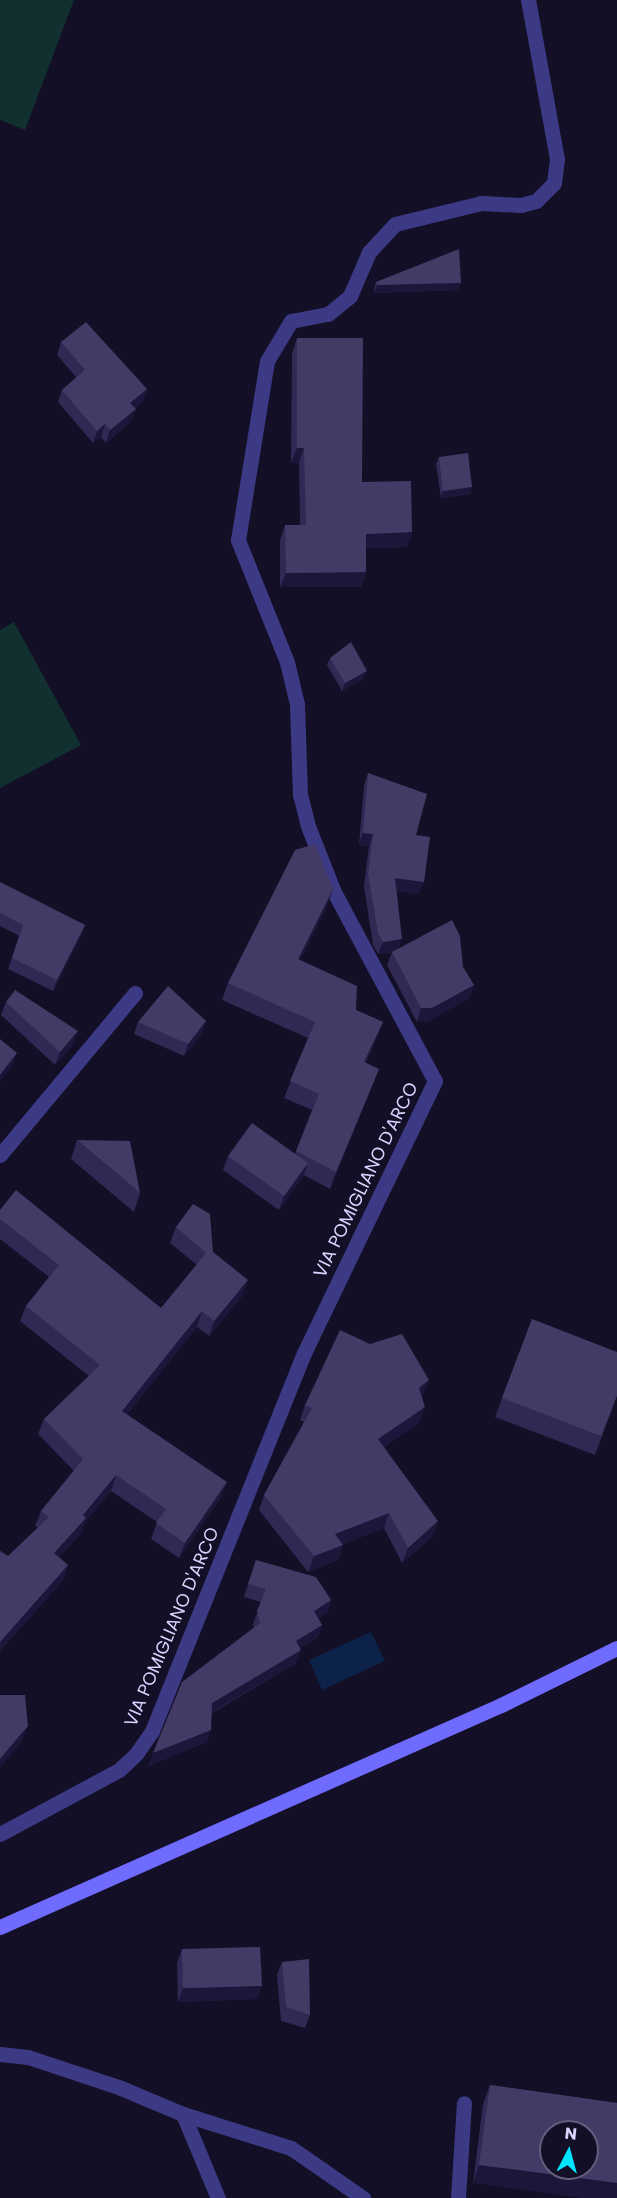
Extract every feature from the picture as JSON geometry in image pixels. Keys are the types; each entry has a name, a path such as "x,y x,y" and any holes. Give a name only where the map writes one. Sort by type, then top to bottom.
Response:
{"main road":[{"path":"0,1927 544,1684 617,1647"}],"street":[{"name":"VIA POMIGLIANO D'ARCO","path":"0,1834 119,1770 136,1754 152,1731 304,1353 435,1081 344,914 308,826 300,795 297,704 286,662 238,540 267,361 291,321 328,314 350,296 369,252 395,224 481,203 521,205 536,201 554,183 557,159 528,0"},
{"path":"0,1155 135,993"},
{"path":"0,2054 28,2057 101,2081 183,2114 291,2148 363,2198"},
{"path":"458,2198 464,2103"},
{"path":"183,2114 218,2198"}],"green space":[{"path":"0,0 74,0 25,130 0,120"},
{"path":"14,622 81,745 0,788 0,630"}],"water":[{"path":"371,1632 385,1661 322,1690 309,1660"}],"building":[{"path":"459,249 461,283 377,285 376,282"},
{"path":"86,322 147,389 130,403 136,409 110,430 105,424 97,431 62,390 85,370 61,342"},
{"path":"297,338 363,338 362,482 411,481 412,532 366,534 366,572 286,573 285,525 306,525 304,448 297,448"},
{"path":"468,453 472,487 443,491 439,457"},
{"path":"351,642 367,671 345,683 330,658"},
{"path":"368,773 427,794 416,835 430,837 424,882 395,878 402,939 383,942 378,933 368,874 373,834 363,833"},
{"path":"315,844 333,889 298,959 357,986 356,1010 383,1022 364,1062 379,1069 336,1172 296,1151 319,1094 290,1081 315,1022 228,983 295,850"},
{"path":"0,882 85,925 57,980 12,958 23,925 0,913"},
{"path":"452,920 460,936 463,967 474,985 432,1008 421,1008 392,952"},
{"path":"168,986 206,1021 188,1044 138,1022"},
{"path":"15,990 78,1031 60,1052 6,1002"},
{"path":"0,1039 17,1053 0,1075"},
{"path":"252,1123 308,1163 284,1196 228,1156"},
{"path":"77,1140 130,1141 140,1193"},
{"path":"16,1190 161,1308 206,1253 176,1227 193,1204 210,1214 213,1252 248,1280 214,1321 202,1311 122,1411 227,1482 185,1543 156,1523 166,1509 116,1475 83,1515 86,1518 54,1553 68,1565 0,1642 0,1551 8,1556 49,1517 41,1511 83,1459 44,1419 100,1365 26,1306 59,1265 0,1219 0,1210"},
{"path":"532,1319 617,1352 617,1395 601,1436 502,1398"},
{"path":"340,1330 370,1344 402,1334 429,1380 419,1388 425,1407 378,1439 438,1521 408,1548 389,1513 335,1534 343,1545 314,1556 264,1495 312,1408 305,1405"},
{"path":"256,1560 316,1577 331,1600 314,1611 322,1625 296,1641 301,1650 212,1703 211,1730 153,1753 182,1682 260,1623 257,1611 266,1589 248,1584"},
{"path":"0,1695 25,1695 28,1726 0,1759"},
{"path":"260,1947 262,1986 183,1988 182,1949"},
{"path":"309,1959 310,2015 286,2007 282,1962"},
{"path":"490,2085 617,2103 617,2183 594,2180 599,2180 599,2120 539,2120 539,2173 479,2165"}]}
